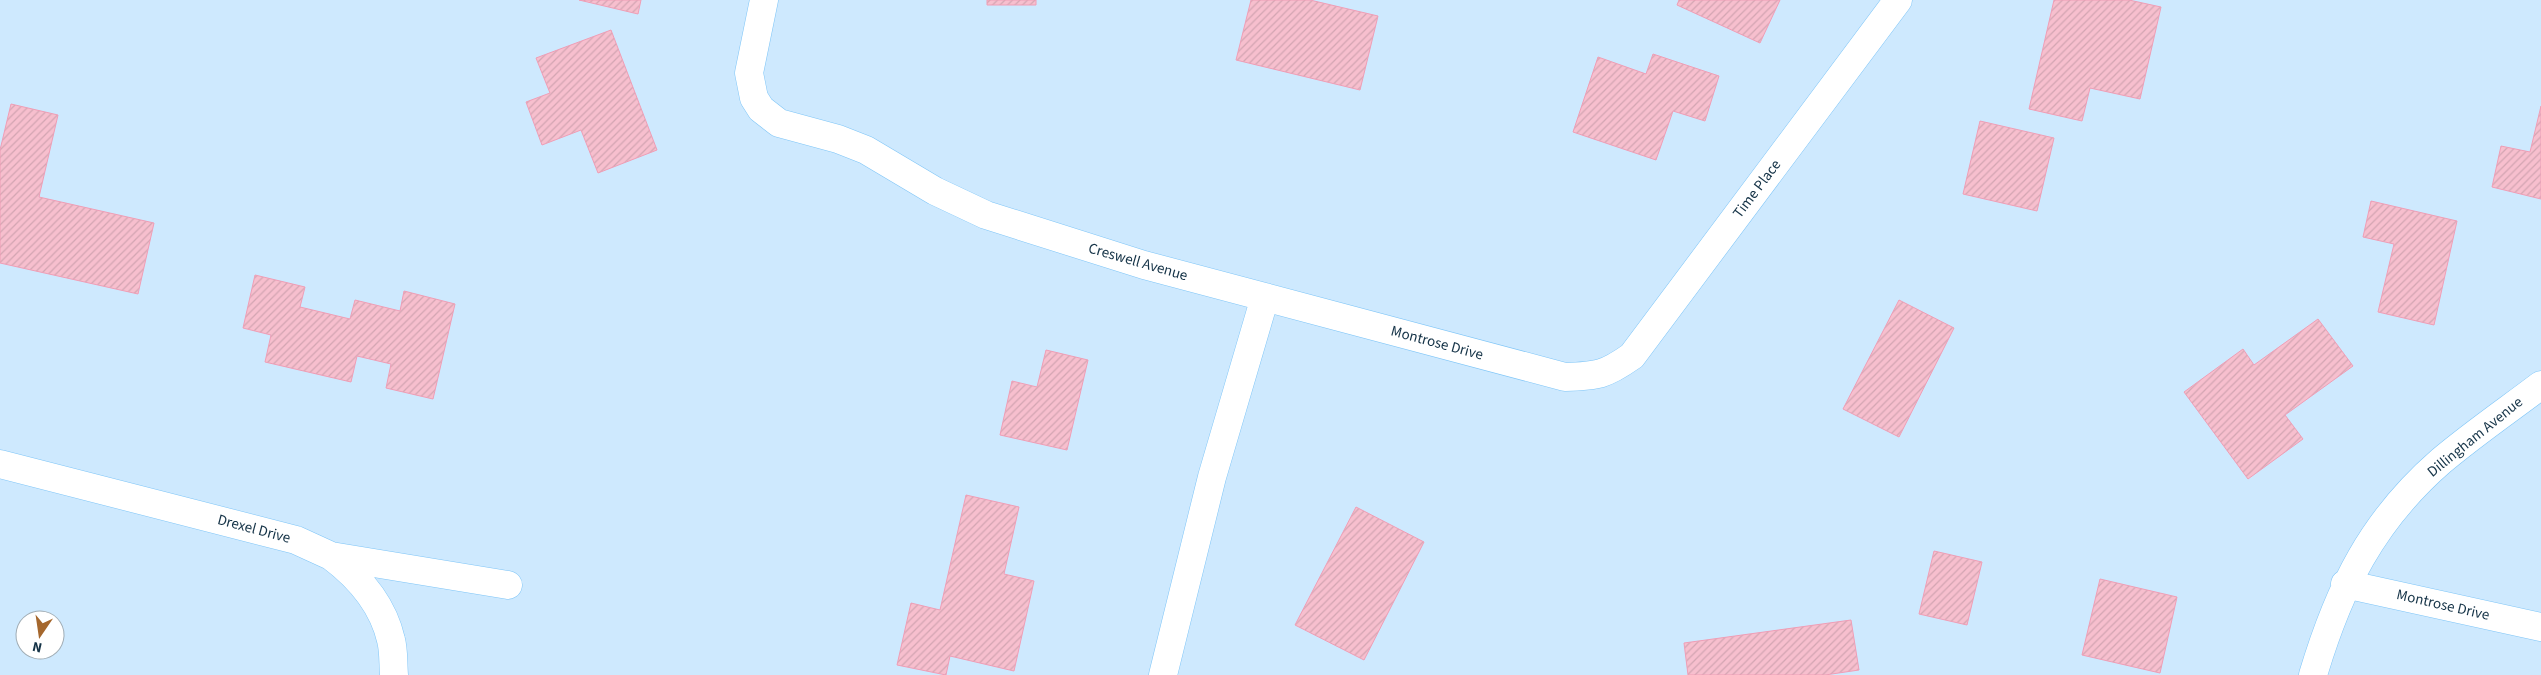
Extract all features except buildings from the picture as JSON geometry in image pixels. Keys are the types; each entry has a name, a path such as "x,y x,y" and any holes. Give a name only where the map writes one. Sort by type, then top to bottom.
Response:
{"street":[{"name":"Creswell Avenue","path":"764,0 749,73 754,98 761,109 779,123 838,138 866,150 935,191 986,215 1144,265 1265,297"},
{"name":"Time Place","path":"1610,372 1632,356 1898,0"},
{"name":"Montrose Drive","path":"1265,297 1565,377 1595,376 1610,372"},
{"path":"1163,675 1212,477 1265,297"},
{"name":"Dillingham Avenue","path":"2313,675 2326,632 2345,584 2371,539 2392,511 2441,461 2541,385"},
{"name":"Drexel Drive","path":"0,464 296,540 331,556 508,585"},
{"path":"331,556 349,569 376,601 391,640 394,675"},
{"name":"Montrose Drive","path":"2345,584 2541,627"}]}
